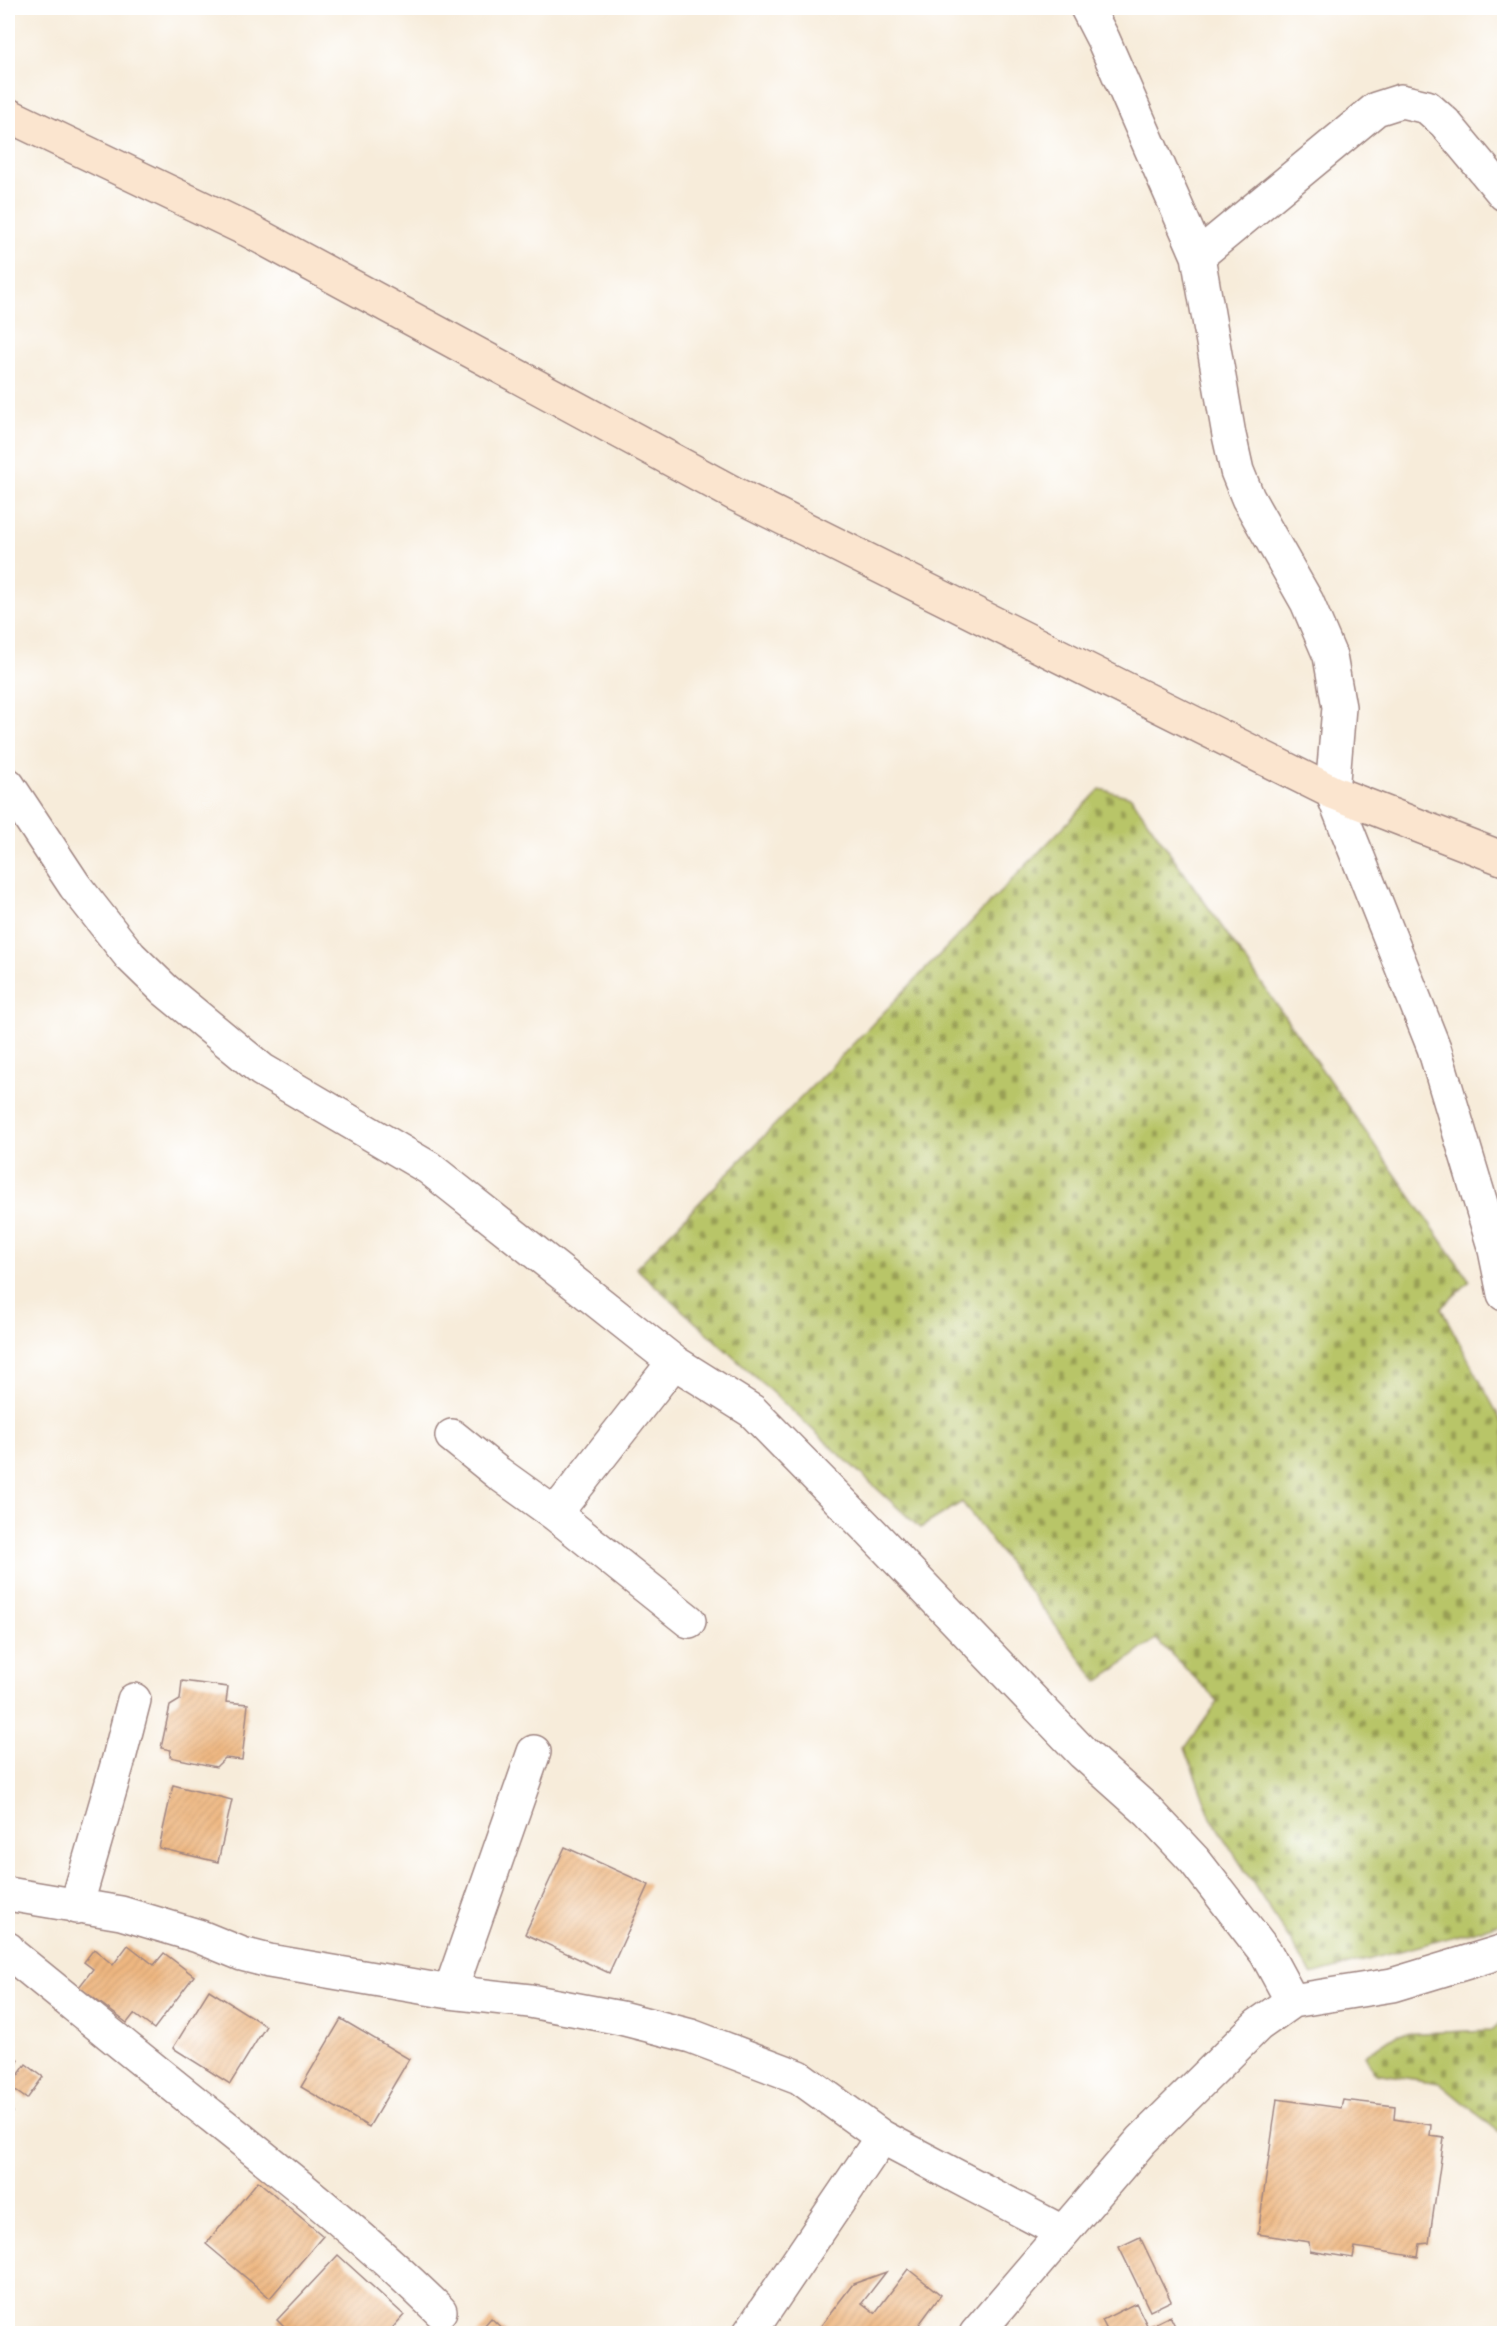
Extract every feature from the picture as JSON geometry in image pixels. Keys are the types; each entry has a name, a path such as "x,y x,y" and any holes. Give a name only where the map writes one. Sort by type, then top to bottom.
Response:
{"street":[{"path":"1087,8 1103,39 1198,256 1237,471 1248,498 1307,602 1330,656 1340,707 1332,792 1434,1048 1495,1250 1504,1294"},
{"path":"1198,256 1376,110 1401,100 1427,107 1445,123 1504,194"},
{"path":"8,115 248,230 735,494 1332,792 1504,859"},
{"path":"8,785 75,886 130,956 165,990 262,1070 429,1168 674,1362 752,1411 1083,1753 1149,1812 1195,1861 1266,1953 1292,2001"},
{"path":"555,1514 674,1362"},
{"path":"452,1436 555,1514 689,1621"},
{"path":"76,1907 116,1772 134,1700"},
{"path":"450,1992 534,1752"},
{"path":"8,1894 121,1913 198,1936 242,1954 269,1961 450,1992 530,2001 621,2018 691,2036 799,2077 882,2137 1062,2232"},
{"path":"8,1949 11,1954 160,2076 330,2210 403,2274 440,2311"},
{"path":"976,2334 1142,2140 1257,2025 1292,2001 1392,1985 1504,1951"},
{"path":"748,2334 882,2137"}],"green space":[{"path":"1100,789 1131,797 1470,1281 1441,1308 1504,1426 1504,1920 1500,1924 1312,1975 1211,1818 1185,1748 1218,1701 1156,1639 1098,1682 962,1502 920,1528 636,1268"},
{"path":"1504,2019 1504,2136 1439,2083 1375,2073 1365,2055 1397,2034 1492,2030"}],"building":[{"path":"182,1681 228,1687 226,1702 248,1704 242,1760 225,1758 216,1767 170,1757 171,1750 161,1748 170,1706 180,1700"},
{"path":"173,1785 232,1800 218,1862 159,1848"},
{"path":"565,1847 649,1885 609,1973 525,1934"},
{"path":"128,1945 154,1965 164,1953 194,1976 154,2029 134,2014 127,2023 79,1987 93,1969 84,1962 94,1949 113,1965"},
{"path":"209,1990 266,2026 230,2084 173,2048"},
{"path":"341,2019 409,2059 369,2127 301,2087"},
{"path":"8,2053 19,2060 8,2079"},
{"path":"26,2064 43,2077 27,2099 10,2087"},
{"path":"1277,2099 1341,2108 1343,2100 1395,2106 1394,2119 1431,2125 1430,2136 1444,2138 1429,2243 1420,2244 1418,2257 1355,2247 1353,2258 1310,2251 1309,2242 1258,2234"},
{"path":"8,2107 13,2112 8,2119"},
{"path":"258,2181 323,2236 270,2298 206,2244"},
{"path":"1140,2237 1171,2301 1150,2311 1119,2247"},
{"path":"338,2255 404,2315 387,2334 291,2334 277,2320"},
{"path":"908,2269 941,2295 912,2334 828,2334 820,2327 853,2284 886,2272 862,2303 875,2313"},
{"path":"1136,2303 1148,2327 1170,2316 1179,2334 1109,2334 1102,2320"},
{"path":"491,2318 508,2334 477,2334"}]}
